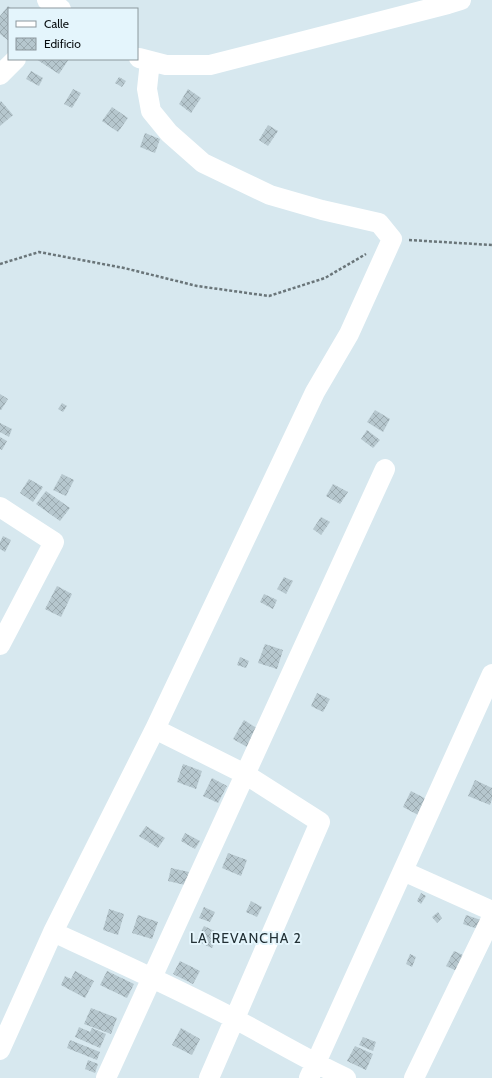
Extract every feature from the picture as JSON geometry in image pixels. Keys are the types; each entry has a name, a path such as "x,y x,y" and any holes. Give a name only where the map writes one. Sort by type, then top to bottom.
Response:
{"street":[{"path":"47,0 59,8"},
{"path":"0,1050 53,932 155,729 315,392 349,334 392,239 379,223 322,210 270,195 203,163 169,133 151,111 144,60 166,65 210,66 461,0"},
{"path":"0,75 15,60"},
{"path":"106,1078 385,469"},
{"path":"0,507 54,542 0,645"},
{"path":"312,1071 492,674"},
{"path":"155,729 245,774 320,822 209,1078"},
{"path":"403,872 492,911"},
{"path":"414,1078 492,917"},
{"path":"53,932 152,977 235,1019 312,1071 346,1078"}],"path":[{"path":"0,264 38,252 124,268 197,286 269,296 325,278 392,239 492,245"}],"building":[{"path":"8,6 11,8 8,8 8,40 0,34 0,16"},
{"path":"38,60 68,60 59,74"},
{"path":"31,71 43,78 39,86 26,79"},
{"path":"119,77 126,81 122,87 115,83"},
{"path":"73,89 81,93 72,108 64,104"},
{"path":"188,89 201,98 191,113 179,104"},
{"path":"1,101 13,115 0,126 0,102"},
{"path":"112,107 128,118 118,132 102,121"},
{"path":"268,125 278,131 268,146 259,140"},
{"path":"145,133 160,139 155,153 140,147"},
{"path":"0,394 8,399 1,410 0,410"},
{"path":"62,403 67,406 63,412 58,409"},
{"path":"375,410 390,419 383,432 367,422"},
{"path":"0,423 12,429 9,437 0,432"},
{"path":"367,430 380,440 373,448 361,439"},
{"path":"0,437 7,441 2,450 0,449"},
{"path":"62,474 74,480 66,496 53,490"},
{"path":"29,479 43,487 33,502 20,493"},
{"path":"333,484 348,492 340,504 326,496"},
{"path":"46,491 70,508 60,521 36,504"},
{"path":"321,517 330,522 321,535 313,529"},
{"path":"3,536 11,540 5,552 0,549 0,542"},
{"path":"284,577 293,581 286,594 277,589"},
{"path":"57,586 72,594 61,617 45,609"},
{"path":"264,594 277,600 273,609 260,602"},
{"path":"265,644 283,650 277,669 258,663"},
{"path":"240,657 249,661 246,668 237,665"},
{"path":"317,693 330,699 323,712 311,706"},
{"path":"244,720 258,729 247,747 233,739"},
{"path":"183,764 202,771 196,789 177,782"},
{"path":"212,778 227,786 218,803 203,796"},
{"path":"475,780 492,788 492,799 490,805 468,796"},
{"path":"411,791 430,801 422,817 403,807"},
{"path":"146,826 165,838 158,848 139,836"},
{"path":"185,833 200,841 195,849 181,841"},
{"path":"228,853 247,860 241,876 222,868"},
{"path":"171,868 189,872 185,885 168,881"},
{"path":"421,893 426,896 421,904 417,901"},
{"path":"251,901 262,907 257,917 246,912"},
{"path":"204,907 215,912 210,922 199,918"},
{"path":"109,909 124,914 118,935 103,930"},
{"path":"438,912 442,918 437,923 432,917"},
{"path":"138,915 158,922 152,939 132,933"},
{"path":"466,915 481,920 478,929 463,924"},
{"path":"204,926 219,933 212,948 196,941"},
{"path":"454,951 465,956 457,971 446,966"},
{"path":"410,954 416,957 412,967 406,964"},
{"path":"180,961 200,971 193,984 173,974"},
{"path":"75,971 94,981 85,998 61,985 65,976 71,979"},
{"path":"107,971 134,984 127,998 100,985"},
{"path":"91,1008 117,1018 111,1034 84,1024"},
{"path":"79,1027 90,1032 92,1028 106,1034 100,1048 75,1037"},
{"path":"181,1028 200,1039 192,1055 172,1045"},
{"path":"363,1037 376,1042 373,1051 359,1045"},
{"path":"70,1040 100,1052 97,1060 67,1048"},
{"path":"355,1046 373,1054 366,1070 347,1061"},
{"path":"88,1060 98,1064 95,1073 85,1069"}],"district":[{"name":"LA REVANCHA 2","path":"246,938"}]}
